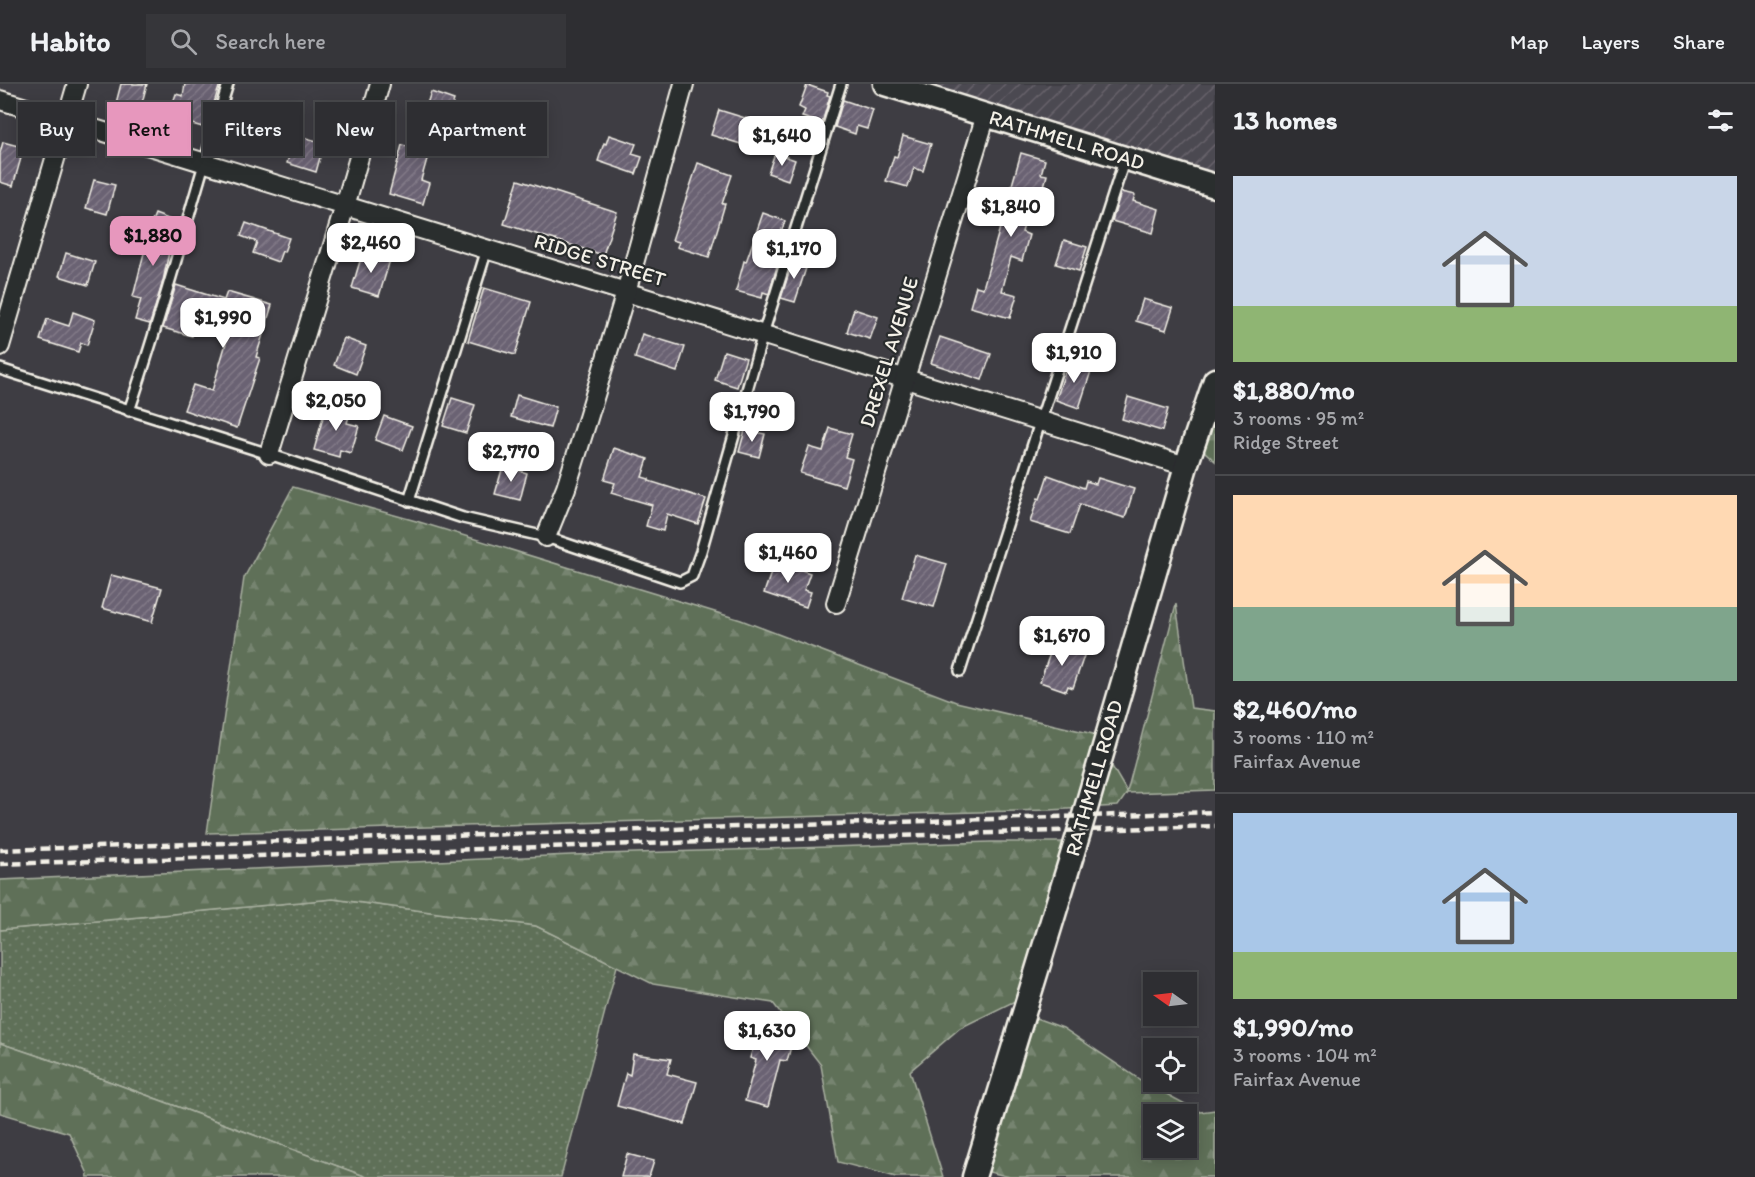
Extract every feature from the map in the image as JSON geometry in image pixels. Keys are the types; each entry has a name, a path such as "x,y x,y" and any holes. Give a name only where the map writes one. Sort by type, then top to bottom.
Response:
{"street":[{"path":"72,102 77,84"},
{"path":"269,454 380,84"},
{"path":"546,537 566,488 626,292 684,84"},
{"name":"RATHMELL ROAD","path":"885,84 1215,186"},
{"name":"RIDGE STREET","path":"0,100 18,106"},
{"name":"DREXEL AVENUE","path":"836,603 986,115"},
{"name":"RIDGE STREET","path":"95,129 1186,466"},
{"path":"0,346 57,156"},
{"name":"RATHMELL ROAD","path":"974,1177 1080,829 1186,466 1215,380"}],"lane":[{"path":"129,411 149,352 203,162 228,84"},
{"path":"0,369 463,518 546,537 680,582 692,576 841,84"},
{"path":"960,671 1125,158"},
{"path":"409,501 487,249"}],"shaded area":[{"path":"920,84 1215,84 1215,180"}],"green space":[{"path":"1215,415 1215,461 1204,451"},
{"path":"293,487 416,521 741,620 956,702 1093,734 1127,792 1176,604 1191,708 1215,711 1215,790 1127,793 1118,806 1050,810 207,833 244,578"},
{"path":"991,842 1065,842 1015,1001 960,1028 910,1071 943,1177 896,1177 838,1162 821,1065 773,1003 653,984 536,926 333,899 0,930 0,880 572,855"},
{"path":"333,899 536,926 617,966 561,1177 367,1177 0,1043 0,930"},
{"path":"1033,1017 1063,1028 1143,1082 1143,1092 1163,1092 1185,1104 1143,1104 1143,1158 1197,1158 1197,1110 1215,1110 1215,1177 1010,1177 985,1171"},
{"path":"0,1043 367,1177 87,1177 88,1174 69,1133 0,1113"}],"building":[{"path":"121,84 147,84 142,102 116,102"},
{"path":"185,84 220,84 214,102 203,102 203,127 191,124 191,102 173,102 176,94 183,96"},
{"path":"807,85 828,92 827,95 830,96 822,123 802,117 805,110 799,107"},
{"path":"431,92 454,100 453,102 428,102"},
{"path":"843,100 873,110 867,129 857,126 855,134 835,127"},
{"path":"719,110 758,122 751,147 711,135"},
{"path":"609,135 636,144 632,154 642,157 636,174 598,161"},
{"path":"903,136 931,144 923,171 914,168 908,187 886,181 894,156 897,157"},
{"path":"303,137 315,141 315,156 320,156 316,172 287,163 289,156 303,156"},
{"path":"3,142 18,146 18,156 21,158 13,186 0,182 0,153"},
{"path":"402,145 407,146 407,156 428,156 421,180 429,183 423,204 389,194"},
{"path":"775,153 795,160 788,180 768,173"},
{"path":"1021,153 1045,160 1041,174 1047,175 1042,194 1034,191 1022,232 1029,235 1022,261 1011,257 1002,291 1017,295 1010,318 970,307 976,286 983,288"},
{"path":"698,163 732,175 709,257 677,247 679,242 672,240"},
{"path":"94,180 115,185 107,214 86,208"},
{"path":"518,180 617,212 603,255 504,224"},
{"path":"1121,192 1135,195 1133,201 1159,209 1153,233 1112,221"},
{"path":"763,213 785,221 774,252 781,253 769,294 763,292 762,298 736,291 744,261 746,262"},
{"path":"155,214 176,222 164,251 169,252 150,324 135,320 141,299 133,297 148,237 146,236"},
{"path":"246,223 289,238 278,262 253,253 257,242 241,236"},
{"path":"1064,240 1087,247 1079,271 1056,264"},
{"path":"363,251 390,260 379,296 352,288"},
{"path":"66,253 95,262 88,285 59,276"},
{"path":"794,257 808,262 795,302 781,298"},
{"path":"176,285 224,300 227,292 272,305 256,357 260,358 237,428 184,410 193,385 212,391 231,326 202,317 200,322 197,321 192,336 163,328"},
{"path":"484,288 531,302 515,355 468,341"},
{"path":"1143,299 1173,308 1166,330 1136,321"},
{"path":"854,309 878,317 870,339 847,332"},
{"path":"73,312 95,320 87,345 81,343 78,352 40,340 47,319 69,326"},
{"path":"642,334 685,347 677,372 635,358"},
{"path":"940,337 991,354 982,380 931,363"},
{"path":"344,338 366,346 356,374 334,365"},
{"path":"724,351 746,358 737,387 715,380"},
{"path":"1069,360 1092,368 1079,408 1056,400"},
{"path":"517,395 556,407 550,428 511,417"},
{"path":"1128,397 1168,409 1162,431 1122,419"},
{"path":"452,398 475,405 466,433 443,426"},
{"path":"327,403 351,409 347,423 359,426 351,453 340,450 339,457 314,450"},
{"path":"384,416 412,426 403,450 375,440"},
{"path":"830,428 852,434 845,457 852,459 844,486 800,473 809,447 823,451"},
{"path":"745,430 765,434 759,457 739,452"},
{"path":"614,448 648,459 642,477 649,481 706,499 698,524 667,514 663,531 646,526 652,505 611,493 615,483 604,480"},
{"path":"503,466 527,473 520,500 495,494"},
{"path":"1048,475 1084,488 1086,481 1096,484 1098,478 1134,489 1125,518 1080,504 1070,534 1030,522"},
{"path":"915,555 947,564 934,607 902,598"},
{"path":"775,561 810,573 804,590 811,592 806,607 764,593"},
{"path":"111,575 162,588 152,622 102,608"},
{"path":"1054,642 1085,653 1073,688 1068,686 1066,691 1040,682"},
{"path":"766,1021 789,1027 785,1041 792,1043 787,1061 780,1060 768,1107 745,1101 756,1060 750,1058 757,1034 762,1035"},
{"path":"633,1054 671,1059 667,1074 697,1082 685,1124 617,1106 626,1073 630,1075"},
{"path":"627,1154 654,1161 649,1177 621,1177"}],"railway":[{"path":"0,850 1215,812"},
{"path":"0,864 1215,826"}]}
